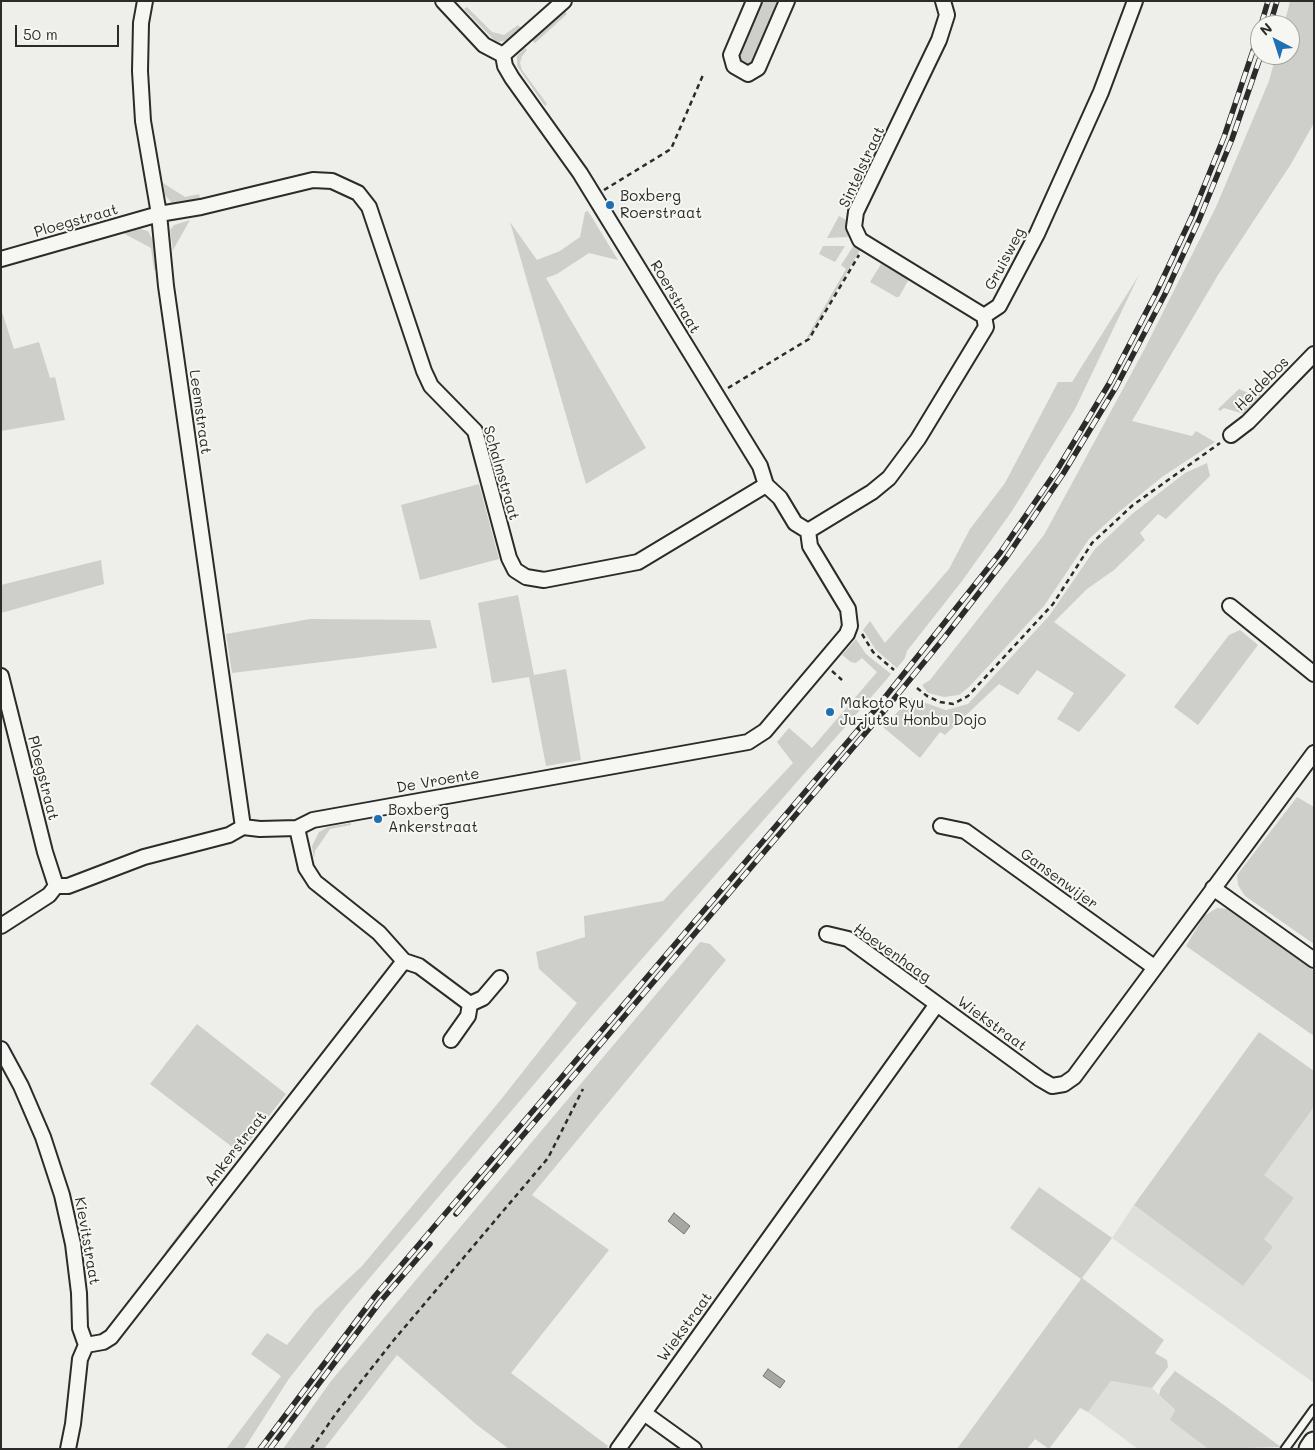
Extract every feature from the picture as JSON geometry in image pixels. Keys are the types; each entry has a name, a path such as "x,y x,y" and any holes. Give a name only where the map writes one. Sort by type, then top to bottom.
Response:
{"main road":[{"path":"1310,1449 1314,1444"}],"street":[{"name":"Leemstraat","path":"145,1 140,70 143,121 159,214 166,286 243,827"},
{"path":"443,1 484,45 503,55 564,1"},
{"path":"754,1 731,55 734,66 748,74 758,68 787,1"},
{"name":"Sintelstraat","path":"942,1 947,15 938,40 856,212 854,226 860,240 984,316"},
{"name":"Gruisweg","path":"984,316 999,306 1037,234 1101,92 1135,1"},
{"name":"Roerstraat","path":"503,55 505,66 512,78 580,173 760,466 766,485 780,498 796,523 808,532 810,546 848,608 850,626"},
{"name":"Schalmstraat","path":"159,214 202,207 313,180 332,181 358,193 369,207 424,371 432,386 475,431 509,558 515,570 526,577 544,580 638,562 766,485"},
{"name":"Ploegstraat","path":"1,259 159,214"},
{"path":"808,532 872,492 889,478 918,439 986,328 984,316"},
{"name":"Heidebos","path":"1232,435 1248,422 1314,354"},
{"path":"1230,606 1314,674"},
{"name":"De Vroente","path":"56,886 68,886 144,857 229,835 243,827 260,829 297,828 314,820 329,817 748,742 765,731 842,641 850,626"},
{"name":"Ploegstraat","path":"1,676 45,852 56,886"},
{"name":"Wiekstraat","path":"618,1449 937,1004 1052,1086 1064,1084 1074,1077 1314,753"},
{"name":"Gansenwijer","path":"941,826 965,831 1154,967"},
{"path":"297,828 306,868 315,882 379,933 404,960 419,966 470,1004"},
{"path":"1,926 49,895 56,886"},
{"path":"1213,888 1314,960"},
{"name":"Hoevenhaag","path":"827,934 848,939 937,1004"},
{"name":"Ankerstraat","path":"86,1345 103,1342 111,1337 404,960"},
{"path":"470,1004 483,998 500,978"},
{"path":"451,1040 468,1016 470,1004"},
{"name":"Kievitstraat","path":"1,1049 21,1086 43,1137 62,1195 73,1244 79,1293 80,1328 86,1345"},
{"path":"68,1449 73,1424 80,1359 86,1345"},
{"path":"644,1413 694,1449"}],"lane":[{"path":"1285,1449 1314,1409"}],"path":[{"path":"601,192 671,149 703,75"},
{"path":"722,391 809,339 863,250"},
{"path":"917,688 927,696 940,702 954,704 968,696 1053,604 1092,543 1133,505 1232,435"},
{"path":"850,626 861,634 873,652 894,670"},
{"path":"833,673 842,680"},
{"path":"311,1449 337,1412 393,1341 548,1158 583,1089"}],"shaded area":[{"path":"760,1 781,1 752,64 748,66 739,61 737,57"},
{"path":"1290,1 1314,1 1314,123 1291,164 1218,275 1132,421 1192,436 1196,431 1215,442 1162,477 1089,539 1044,606 969,687 959,695 944,697 928,693 922,685 930,680 1044,535 1144,350 1216,207 1269,81 1273,65 1300,65 1300,15 1286,15"},
{"path":"467,7 492,32 504,35 518,25 521,28 508,40 499,42 494,40 464,9"},
{"path":"563,9 567,14 535,43 530,38"},
{"path":"525,48 527,50 522,56 520,63 522,70 547,104 545,106 517,66 517,56"},
{"path":"163,183 185,197 199,194 200,198 172,203 165,195"},
{"path":"588,211 618,260 589,253 557,274 546,278 646,448 586,484 510,222 537,260 560,251 580,237 585,212"},
{"path":"839,216 846,220 848,237 827,238"},
{"path":"190,220 173,250 170,230 174,225"},
{"path":"140,229 148,231 153,240 156,261 158,261 160,269 154,270 151,248 123,233"},
{"path":"854,245 860,250 809,338 807,337 846,269 841,265"},
{"path":"823,246 845,246 835,262 819,254"},
{"path":"881,264 909,279 899,297 870,282"},
{"path":"1139,275 1075,409 1012,511 962,581 907,651 905,658 897,668 876,650 863,630 870,621 885,643 949,569 970,529 1005,483 1058,382 1072,382"},
{"path":"1,309 14,349 39,342 50,378 55,377 65,420 1,431"},
{"path":"1239,389 1255,396 1259,393 1262,396 1244,414 1224,408 1220,411 1218,409"},
{"path":"1207,463 1210,476 1166,519 1158,514 1140,533 1145,540 1114,570 1087,589 1054,622 1126,675 1079,732 1057,719 1074,693 1037,670 1018,695 999,684 945,735 940,732 920,758 883,727 911,698 946,710 968,704 1049,616 1095,549 1132,514 1185,473"},
{"path":"479,484 499,559 420,580 401,505"},
{"path":"101,560 104,584 1,613 1,585"},
{"path":"518,595 534,675 566,669 581,760 546,766 529,677 492,683 478,603"},
{"path":"310,619 430,620 437,648 232,673 226,634"},
{"path":"1240,630 1258,645 1198,725 1174,707 1229,635"},
{"path":"856,639 866,654 891,674 591,1017 346,1306 288,1380 244,1449 226,1449 281,1376 251,1354 267,1333 287,1345 315,1310 362,1266 499,1102 577,1003 539,969 536,952 585,937 584,916 663,901 793,763 777,742 789,728 812,748 877,672 862,658 856,663 851,662 842,655"},
{"path":"1297,797 1314,807 1314,944 1245,896 1238,885 1237,875"},
{"path":"351,823 351,825 330,829 315,851 314,859 312,846 319,832 328,827"},
{"path":"1217,908 1228,909 1314,971 1314,1036 1186,946 1204,916"},
{"path":"700,942 710,944 726,960 532,1195 609,1250 511,1373 608,1446 606,1449 509,1449 477,1425 397,1355 324,1449 283,1449 331,1381"},
{"path":"197,1024 286,1094 240,1153 150,1084"},
{"path":"1259,1032 1314,1071 1314,1107 1264,1175 1294,1198 1264,1239 1273,1247 1243,1286 1134,1205"},
{"path":"1314,1107 1314,1383 1112,1238 1134,1205 1243,1286 1273,1247 1264,1239 1294,1198 1263,1175"},
{"path":"1039,1187 1112,1238 1082,1278 1164,1340 1155,1353 1167,1360 1168,1367 1152,1388 1111,1381 1088,1412 1080,1408 1049,1449 1035,1439 1027,1449 957,1449 1081,1279 1010,1228"},
{"path":"674,1213 690,1226 684,1234 668,1221"},
{"path":"194,1214 198,1217 168,1254 165,1252"},
{"path":"768,1369 785,1381 780,1388 763,1376"},
{"path":"1175,1371 1281,1447 1208,1449 1170,1420 1175,1410 1159,1395 1161,1388"},
{"path":"1111,1381 1152,1388 1175,1411 1170,1420 1208,1449 1138,1449 1088,1412"}],"railway":[{"path":"1264,15 1268,1"},
{"path":"1273,15 1277,1"},
{"path":"260,1449 375,1296 874,711 1000,553 1057,470 1110,382 1157,291 1192,216 1224,137 1250,60"},
{"path":"456,1214 880,716 1006,558 1063,474 1116,387 1165,294 1199,220 1232,139 1258,65"},
{"path":"270,1449 380,1302 430,1244"}],"place":[{"name":"Boxberg Roerstraat","path":"610,205"},
{"name":"Makoto Ryu Ju-jutsu Honbu Dojo","path":"830,712"},
{"name":"Boxberg Ankerstraat","path":"378,819"}]}
